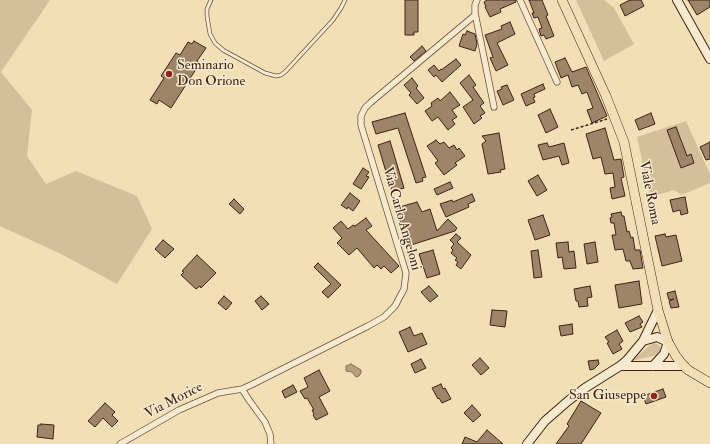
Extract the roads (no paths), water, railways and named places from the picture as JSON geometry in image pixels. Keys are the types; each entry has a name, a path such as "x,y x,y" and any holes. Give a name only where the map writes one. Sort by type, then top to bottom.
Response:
{"main road":[{"name":"Viale Roma","path":"562,0 615,117 628,158 658,310 668,342 677,359 684,366 710,383"},
{"path":"677,0 710,59"},
{"path":"527,444 545,421 568,401 585,388 620,366 643,341 658,310"},
{"path":"643,341 657,337 668,342 664,354 653,366"},
{"path":"620,366 684,366"}],"street":[{"path":"477,0 475,8 476,15 494,107"},
{"path":"520,0 557,82"},
{"name":"Via Carlo Angeloni","path":"242,389 374,324 390,312 398,301 406,284 406,273 361,125 361,116 364,108 476,15"},
{"path":"242,389 248,400 266,424 270,434 271,444"},
{"name":"Via Morice","path":"120,444 188,406 218,393 242,389"}],"lane":[{"path":"211,0 207,8 206,16 210,34 215,43 222,50 265,73 276,76 281,75 286,71 333,20 345,0"}],"place":[{"name":"Seminario Don Orione","path":"169,74"},
{"name":"San Giuseppe","path":"654,396"}]}
